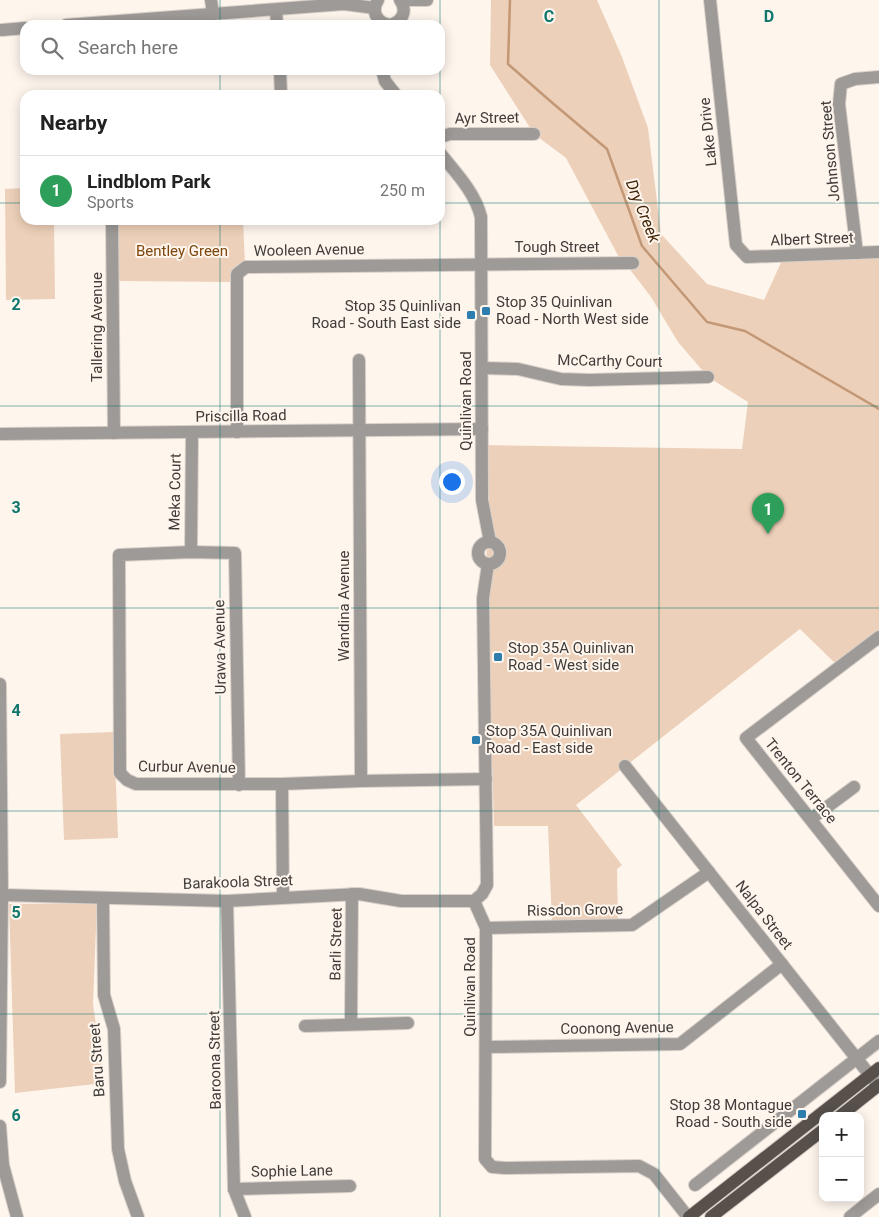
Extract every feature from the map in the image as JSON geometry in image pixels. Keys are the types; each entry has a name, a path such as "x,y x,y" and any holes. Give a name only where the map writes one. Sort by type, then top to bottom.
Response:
{"main road":[{"path":"688,1217 874,1071"},
{"path":"845,1112 879,1086"},
{"path":"711,1217 819,1133"}],"street":[{"path":"211,0 213,14"},
{"path":"400,20 401,3 427,0"},
{"name":"Lake Drive","path":"710,0 736,246 746,256"},
{"path":"133,20 344,4 376,4 376,16 380,20"},
{"path":"276,10 277,20"},
{"path":"1,29 20,28"},
{"path":"280,75 281,90"},
{"path":"383,75 385,82 392,90"},
{"name":"Johnson Street","path":"857,253 839,104 841,84 855,79 879,77"},
{"name":"Ayr Street","path":"445,136 534,134"},
{"name":"Quinlivan Road","path":"445,159 472,194 481,217 482,500 490,542 498,546 500,555 497,561 488,564 483,598 486,779"},
{"name":"Tallering Avenue","path":"112,225 114,433"},
{"name":"Albert Street","path":"746,256 879,252"},
{"name":"Tough Street","path":"481,264 633,263"},
{"name":"Wooleen Avenue","path":"237,432 237,274 246,267 481,264"},
{"name":"Wandina Avenue","path":"360,360 361,781"},
{"name":"McCarthy Court","path":"482,368 518,369 561,378 589,380 708,377"},
{"name":"Priscilla Road","path":"0,434 482,429"},
{"name":"Meka Court","path":"191,552 192,432"},
{"name":"Curbur Avenue","path":"191,552 120,555 120,773 127,780 136,784 282,784 486,779"},
{"name":"Urawa Avenue","path":"191,552 235,553 239,784"},
{"name":"Trenton Terrace","path":"879,637 746,738 879,906"},
{"path":"0,684 2,896 0,1082"},
{"name":"Nalpa Street","path":"625,766 856,1059 874,1071 879,1086"},
{"path":"474,902 487,885 486,779"},
{"path":"282,784 283,897"},
{"path":"811,820 854,787"},
{"name":"Rissdon Grove","path":"486,928 632,925 709,872"},
{"name":"Barakoola Street","path":"2,896 228,901 352,894 401,901 474,902"},
{"name":"Barli Street","path":"351,1023 352,894"},
{"name":"Baru Street","path":"103,898 104,995 114,1029 118,1149 125,1181 138,1217"},
{"name":"Baroona Street","path":"228,901 234,1189 244,1217"},
{"name":"Quinlivan Road","path":"474,902 486,928 485,1159 492,1167 639,1166 654,1174 688,1217"},
{"name":"Coonong Avenue","path":"486,1047 680,1044 782,964"},
{"path":"305,1026 351,1023 408,1023"},
{"path":"694,1185 879,1041"},
{"path":"0,1126 3,1165 17,1217"},
{"name":"Sophie Lane","path":"234,1189 350,1186"},
{"path":"850,1217 879,1194"}],"green space":[{"path":"491,0 597,0 622,57 648,128 661,234 707,284 764,300 784,256 879,253 879,636 839,667 800,629 576,805 622,865 617,869 618,922 552,924 548,826 494,826 486,564 487,543 482,445 742,449 748,402 708,377 678,342 651,297 625,263 622,263 566,158 534,134 490,65"},
{"path":"20,188 20,225 54,225 55,299 6,300 5,189"},
{"name":"Bentley Green","path":"119,225 243,225 245,265 231,282 119,281"},
{"path":"114,732 118,838 64,840 60,734"},
{"path":"97,903 93,1004 104,1083 15,1093 9,904"}],"waterway":[{"name":"Dry Creek","path":"510,0 508,64 607,149 642,246 707,322 745,331 879,409"}],"place":[{"name":"Stop 35 Quinlivan Road - North West side","path":"486,311"},
{"name":"Stop 35 Quinlivan Road - South East side","path":"471,315"},
{"name":"Lindblom Park","path":"768,534"},
{"name":"Stop 35A Quinlivan Road - West side","path":"498,657"},
{"name":"Stop 35A Quinlivan Road - East side","path":"476,740"},
{"name":"Stop 38 Montague Road - South side","path":"802,1114"}]}
